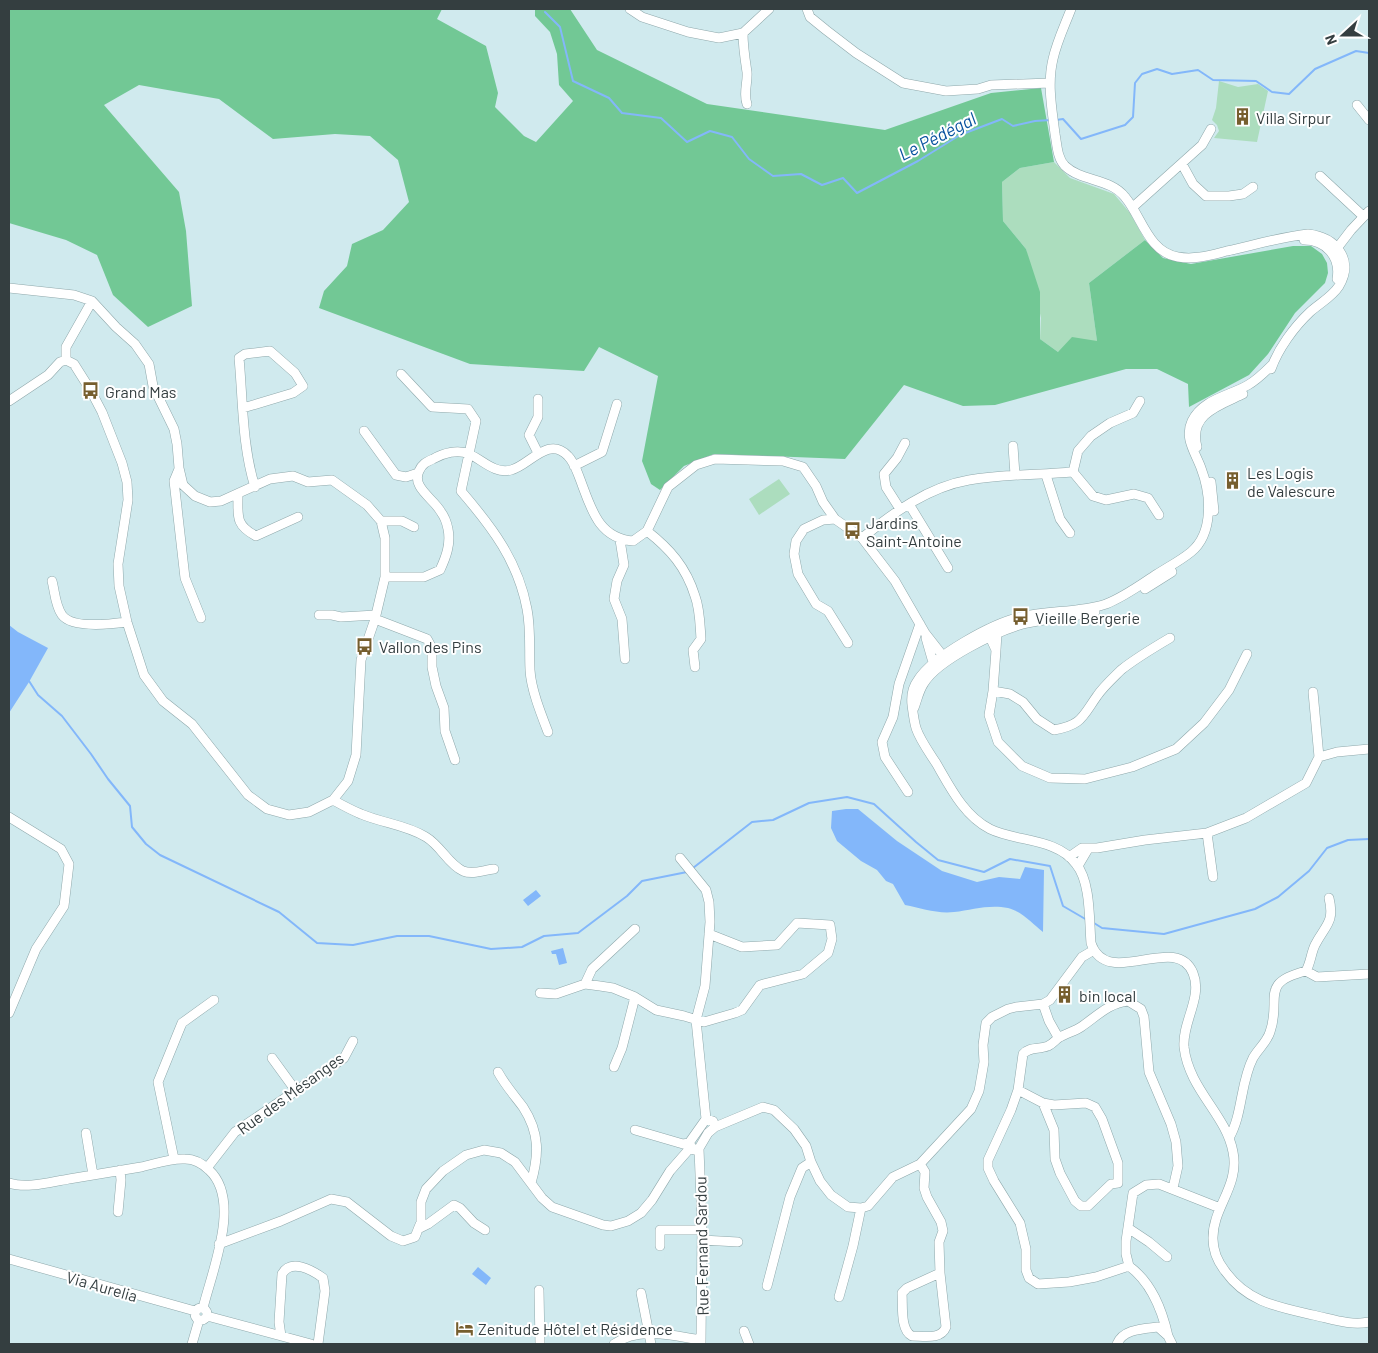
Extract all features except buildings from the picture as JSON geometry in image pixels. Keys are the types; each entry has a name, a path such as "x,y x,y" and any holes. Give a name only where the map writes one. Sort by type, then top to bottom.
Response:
{"street":[{"path":"630,9 642,17 688,32 720,38 743,33 769,9"},
{"path":"808,9 810,16 826,30 856,53 903,83 946,91 978,89 991,85 1050,82"},
{"path":"991,633 1028,623 1079,616 1112,607 1189,561 1205,546 1212,530 1214,507 1210,476 1196,440 1198,422 1216,406 1251,390 1262,382 1269,374 1272,365 1287,340 1309,313 1334,293 1342,280 1344,260 1320,235 1308,234 1208,256 1178,257 1165,252 1152,240 1133,208 1120,191 1108,184 1078,174 1064,165 1058,150 1050,82 1052,60 1071,9"},
{"path":"743,33 743,51 747,73 744,97 747,104"},
{"path":"1357,104 1369,120"},
{"path":"1133,208 1202,145 1211,129"},
{"path":"1182,164 1193,184 1206,196 1243,194 1253,187"},
{"path":"1320,176 1366,214 1333,247"},
{"path":"9,288 74,295 92,301 135,344 149,364 153,386 174,429 183,485 195,496 210,502 221,501 270,479 293,476 308,482 332,480 367,506 380,521 385,538 385,577 375,617 361,660 356,755 348,781 333,800 309,812 289,815 267,809 248,795 192,724 163,701 144,675 127,622 119,586 118,564 128,500 127,482 122,463 102,412 74,364 66,360 60,362 48,375 9,401"},
{"path":"66,360 66,348 92,301"},
{"path":"243,408 293,393 303,386 295,373 270,351 245,354 239,358 243,408 249,467 255,487"},
{"path":"1272,365 1250,385 1214,400 1201,410 1193,420 1189,431 1190,443 1204,478 1208,506 1206,531 1191,552 1123,596 1106,603 1080,609 1016,618 941,662 924,683 913,713 916,729 925,746 952,790 974,818 988,828 1000,833 1055,848 1069,856 1078,866 1086,887 1093,946 1098,955 1116,963 1158,957 1177,958 1189,967 1194,975 1195,992 1184,1032 1186,1059 1198,1089 1229,1138 1235,1166 1230,1187 1220,1208 1213,1239 1215,1254 1221,1266 1240,1288 1253,1297 1292,1310 1338,1321 1357,1324 1369,1322"},
{"path":"401,374 432,407 468,409 476,421 461,491 506,550 518,580 527,609 530,672 540,711 548,732"},
{"path":"538,399 538,418 529,435 538,453"},
{"path":"1073,472 1078,451 1091,436 1110,423 1133,412 1140,401"},
{"path":"574,466 602,452 617,404"},
{"path":"364,431 396,475 406,477 418,473"},
{"path":"900,508 886,487 884,474 897,458 905,443"},
{"path":"1013,446 1015,475"},
{"path":"385,577 424,577 440,570 448,553 448,530 441,512 419,486 418,473 423,464 444,453 468,453 485,464 502,471 520,467 538,453 550,450 562,451 568,456 574,466 598,522 611,535 620,540 633,541 647,531 668,487 696,464 715,459 783,461 804,467 823,502 835,519 862,538 895,581 941,662"},
{"path":"179,468 174,481 185,578 201,618"},
{"path":"862,538 900,508 941,489 968,480 1073,472"},
{"path":"1073,472 1093,496 1106,500 1134,494 1148,498 1159,515"},
{"path":"1046,474 1060,519 1070,533"},
{"path":"238,495 238,517 244,530 256,536 298,517"},
{"path":"909,504 948,568"},
{"path":"835,519 823,520 804,529 796,542 794,554 798,574 816,604 828,611 848,643"},
{"path":"380,521 402,521 414,527"},
{"path":"647,531 664,544 683,567 696,597 702,639 693,650 695,667"},
{"path":"620,540 624,565 614,599 622,619 625,659"},
{"path":"52,581 57,607 63,618 75,623 109,624 127,622"},
{"path":"319,615 375,617 427,639 432,648 432,667 444,708 445,732 455,760"},
{"path":"908,792 885,758 882,742 894,717 899,684 920,624"},
{"path":"991,633 996,650 990,715 998,742 1022,766 1050,778 1085,779 1132,767 1176,749 1204,723 1228,690 1247,654"},
{"path":"993,691 1010,694 1024,702 1037,719 1054,730 1070,727 1085,716 1098,694 1121,671 1141,655 1170,638"},
{"path":"1069,856 1082,848 1088,849 1207,833 1246,818 1306,783 1319,757 1313,692"},
{"path":"1319,757 1337,752 1369,752"},
{"path":"333,800 361,814 408,828 426,837 454,865 464,871 472,873 494,869"},
{"path":"9,817 61,849 69,864 64,906 36,949 9,1012"},
{"path":"1207,833 1212,877"},
{"path":"1078,866 1088,849"},
{"path":"680,858 706,890 710,912 705,986 696,1020 706,1119 693,1146"},
{"path":"1306,971 1314,946 1328,926 1332,910 1329,898"},
{"path":"540,993 556,994 584,984 613,988 635,997 656,1010 704,1022 735,1014 742,1010 760,985 803,974 828,953 832,940 830,925 808,923 797,923 778,945 742,947 709,934"},
{"path":"584,984 592,969 635,929"},
{"path":"219,1244 281,1222 331,1199 347,1202 391,1236 403,1241 415,1237 421,1222 421,1202 426,1189 443,1171 466,1155 484,1150 501,1153 515,1162 542,1198 552,1207 603,1225 620,1225 635,1218 647,1207 670,1170 715,1127 763,1107 774,1110 794,1129 806,1146 820,1181 831,1195 848,1207 861,1208 868,1206 893,1177 920,1164 971,1109 981,1082 986,1023 992,1017 1016,1006 1043,1004 1050,1000 1057,993 1068,974 1093,946"},
{"path":"1229,1138 1235,1127 1248,1073 1254,1057 1270,1034 1274,1015 1274,993 1280,982 1288,975 1306,971 1317,977 1369,974"},
{"path":"614,1067 622,1048 635,997"},
{"path":"174,1159 158,1082 182,1023 214,1000"},
{"path":"1129,1266 1096,1277 1068,1282 1038,1284 1030,1278 1026,1270 1026,1249 1020,1223 988,1168 988,1160 1018,1090 1023,1054 1032,1048 1040,1049 1047,1047 1055,1042 1058,1037 1080,1027 1119,1002 1128,1001 1141,1009 1144,1017 1148,1072 1171,1124 1176,1142 1178,1166 1173,1188"},
{"path":"1043,1004 1049,1021 1058,1037"},
{"name":"Rue des Mésanges","path":"207,1168 235,1132 344,1058 353,1041"},
{"path":"272,1058 296,1091"},
{"path":"498,1072 505,1085 524,1109 534,1131 538,1149 531,1183"},
{"path":"1018,1090 1042,1103 1054,1105 1086,1103 1095,1107 1114,1149 1118,1163 1118,1183"},
{"path":"1042,1103 1054,1130 1055,1159 1060,1173 1075,1201 1081,1206 1088,1206 1111,1184 1118,1183 1133,1192"},
{"path":"706,1119 713,1121 715,1127"},
{"path":"635,1130 693,1146"},
{"path":"86,1133 93,1175"},
{"name":"Rue Fernand Sardou","path":"693,1146 702,1230 701,1342"},
{"path":"9,1183 27,1185 93,1175 174,1159 187,1159 198,1162 207,1168 215,1176 223,1192 224,1215 219,1244 192,1344"},
{"path":"768,1286 790,1197 802,1168 811,1162"},
{"path":"920,1164 925,1172 924,1188 927,1198 941,1222 943,1231 939,1242 940,1273 946,1327 944,1333 939,1336 912,1336 904,1328 902,1293 906,1288 940,1273"},
{"path":"118,1212 120,1170"},
{"path":"1133,1192 1146,1185 1159,1184 1220,1208"},
{"path":"1133,1192 1126,1254 1129,1266 1139,1273 1162,1310 1170,1340"},
{"path":"418,1228 428,1224 454,1205 485,1230"},
{"path":"839,1297 861,1208"},
{"path":"1128,1228 1150,1242 1167,1257"},
{"path":"660,1246 660,1230 702,1230"},
{"path":"702,1240 738,1242"},
{"name":"Via Aurelia","path":"9,1259 311,1344"},
{"path":"281,1336 282,1274 285,1269 290,1267 310,1269 323,1278 325,1291 318,1344"},
{"path":"539,1290 540,1344"},
{"path":"641,1293 651,1344"},
{"path":"1117,1344 1119,1338 1126,1333 1158,1328 1164,1320"},
{"path":"1158,1328 1170,1340"},
{"path":"744,1332 749,1344"},
{"path":"614,1344 624,1338 650,1333 701,1342"}],"green space":[{"path":"9,9 442,9 437,19 486,46 498,93 495,107 524,136 536,142 573,101 559,85 557,54 550,32 535,16 535,9 570,9 597,50 707,104 885,130 991,93 1041,88 1054,162 1020,168 1002,182 1003,221 1026,249 1040,292 1040,339 1058,352 1072,337 1097,341 1089,283 1145,240 1163,258 1191,264 1293,246 1311,246 1322,254 1327,263 1328,273 1325,283 1295,313 1268,354 1249,375 1189,407 1188,384 1157,369 1126,369 995,405 963,406 904,385 845,459 714,454 684,466 660,490 651,484 642,461 658,376 599,347 584,371 470,364 319,308 324,291 347,266 352,244 383,230 409,202 398,160 370,136 335,134 273,139 219,99 139,85 104,105 179,192 186,231 192,306 148,327 113,295 97,255 66,240 9,223"},
{"path":"1219,81 1238,87 1258,84 1268,91 1257,142 1214,138 1219,131 1217,125 1212,120 1216,108"},
{"path":"1054,162 1070,178 1114,194 1130,213 1145,240 1089,283 1097,341 1058,352 1040,339 1041,318 1026,249 1003,221 1002,182 1020,168"},
{"path":"779,479 790,494 759,515 749,499"}],"water":[{"path":"9,625 48,648 9,713"},
{"path":"858,809 897,841 942,871 977,882 999,877 1020,879 1025,867 1044,870 1043,932 1022,915 1008,908 987,907 948,912 905,905 893,884 886,881 877,870 861,861 837,841 831,828 832,811"},
{"path":"536,890 541,896 528,906 523,900"},
{"path":"563,948 567,963 559,965 556,954 552,954 551,951"},
{"path":"478,1267 491,1278 486,1285 472,1274"}],"waterway":[{"name":"Le Pédégal","path":"545,12 560,27 573,81 609,98 622,113 661,118 687,142 710,131 732,137 749,159 773,176 801,174 822,185 843,178 857,193 918,161 960,135 1002,119 1013,126 1035,121 1051,120"},
{"name":"Le Pédégal","path":"1056,120 1063,119 1081,139 1125,125 1133,117 1135,83 1142,74 1157,69 1172,74 1198,70 1213,80 1256,81 1272,92 1289,94 1315,69 1356,51 1369,53"},
{"path":"29,681 38,695 62,716 130,806 132,827 146,844 160,855 279,912 317,943 353,945 397,936 429,936 491,949 522,947 544,936 578,933 627,896 642,881 687,872"},
{"path":"693,868 752,822 773,820 809,803 847,797 874,804 938,860 984,872 1010,859 1050,866 1063,906 1087,920"},
{"path":"1094,923 1102,928 1164,934 1255,909 1278,897 1309,871 1327,848 1348,840 1369,839"}],"place":[{"name":"Villa Sirpur","path":"1242,117"},
{"name":"Grand Mas","path":"91,391"},
{"name":"Les Logis de Valescure","path":"1233,481"},
{"name":"Jardins Saint-Antoine","path":"852,531"},
{"name":"Vieille Bergerie","path":"1021,617"},
{"name":"Vallon des Pins","path":"365,646"},
{"name":"bin local","path":"1065,995"},
{"name":"Zenitude Hôtel et Résidence","path":"464,1328"}]}
